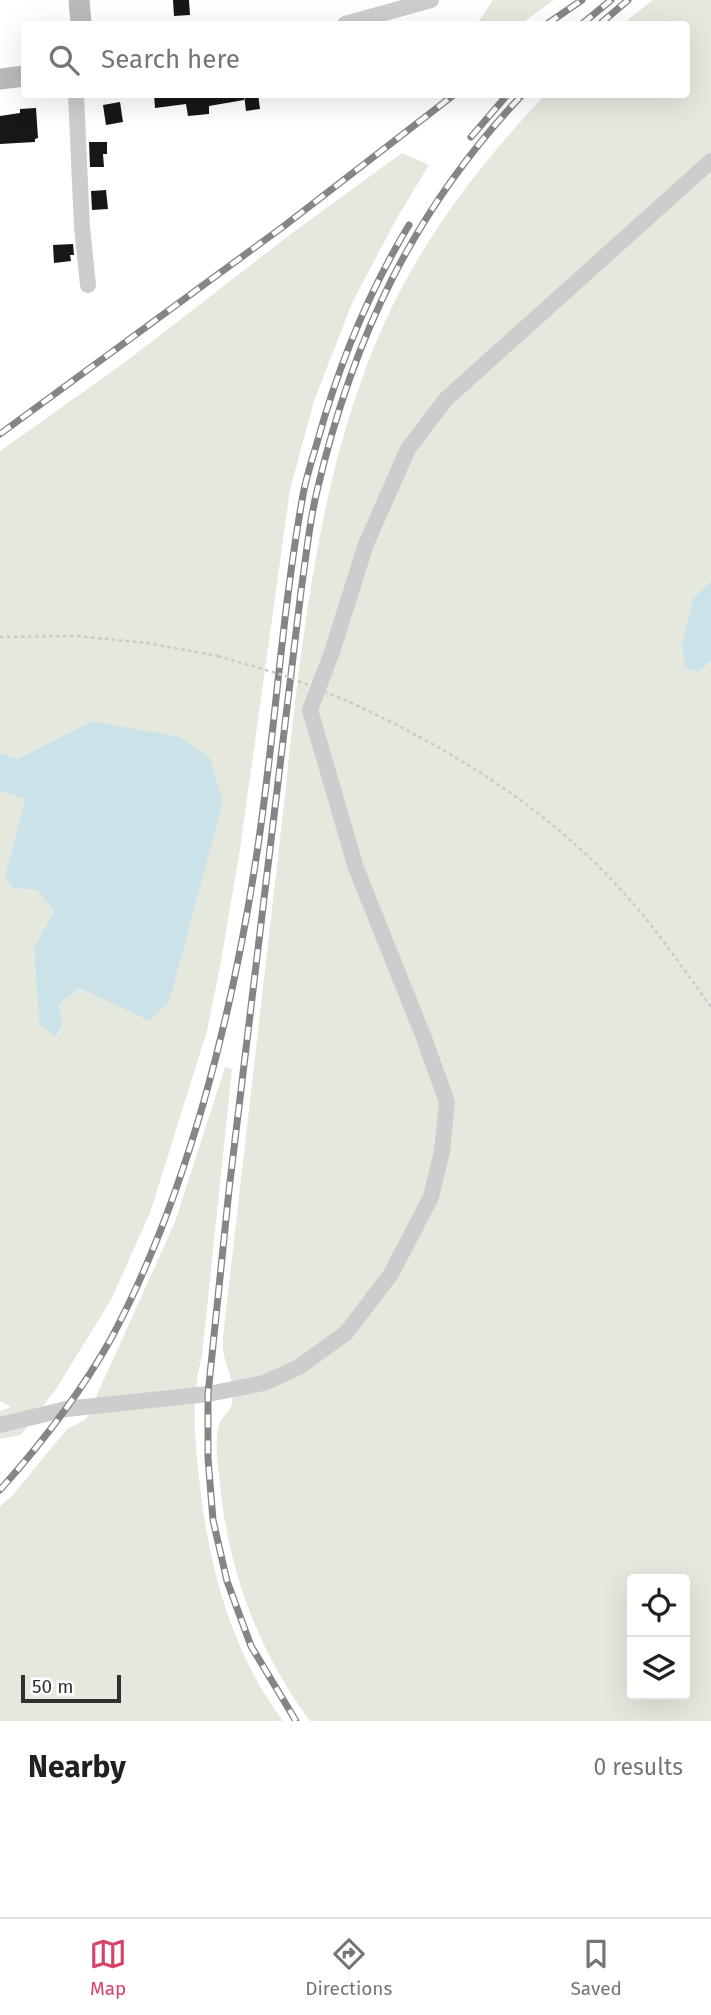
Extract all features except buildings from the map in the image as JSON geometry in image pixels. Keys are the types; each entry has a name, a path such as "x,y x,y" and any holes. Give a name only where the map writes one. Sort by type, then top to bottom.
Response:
{"street":[{"path":"79,0 81,21"},
{"path":"356,21 431,0"},
{"path":"0,79 21,76"},
{"path":"76,98 82,227 88,285"},
{"path":"0,1425 66,1409 208,1394 264,1382 299,1367 346,1333 391,1274 432,1197 442,1152 447,1102 356,868 310,710 332,652 366,544 408,449 446,399 711,161"}],"path":[{"path":"0,636 88,637 148,643 218,656 286,677 350,702 420,735 488,776 557,828 613,882 666,944 711,1007"}],"shaded area":[{"path":"493,0 554,0 525,21 479,21"},
{"path":"653,0 711,0 711,581 693,598 698,672 711,660 711,1721 310,1721 275,1667 248,1608 238,1578 224,1516 217,1447 219,1425 232,1403 232,1384 223,1352 223,1333 295,699 318,547 334,473 355,400 381,330 429,241 492,155 542,98 690,98 690,21 626,21"},
{"path":"402,153 429,165 398,216 352,303 314,401 290,490 240,849 207,1031 150,1213 111,1300 56,1389 21,1435 0,1439 0,1411 11,1407 0,1401 0,791 25,798 13,888 37,890 54,912 34,947 39,1022 57,1038 63,1023 58,1005 79,988 149,1021 92,721 17,759 0,753 0,451 128,360 292,233"},
{"path":"225,1067 232,1069 202,1356 195,1398 197,1454 207,1535 223,1601 248,1663 283,1721 0,1721 0,1506 12,1496 67,1429 86,1419 175,1222"}],"water":[{"path":"711,581 711,660 698,672 685,668 682,644 693,598"},
{"path":"92,721 180,737 210,758 223,802 169,1002 149,1021 79,988 58,1005 63,1023 56,1038 39,1023 34,947 54,912 37,890 13,888 5,877 25,799 0,791 0,753 17,759"}],"railway":[{"path":"551,21 582,0"},
{"path":"586,21 611,0"},
{"path":"604,21 628,0"},
{"path":"0,434 284,226 450,98"},
{"path":"471,137 505,98"},
{"path":"296,1721 251,1646 227,1581 213,1520 208,1458 208,1394 229,1190 301,591 317,491 349,380 369,328 419,230 484,138 519,98"},
{"path":"0,1490 60,1416 112,1337 163,1225 184,1165 220,1042 246,919 263,814 295,540 306,482 334,386 356,331 380,277 409,225"}]}
